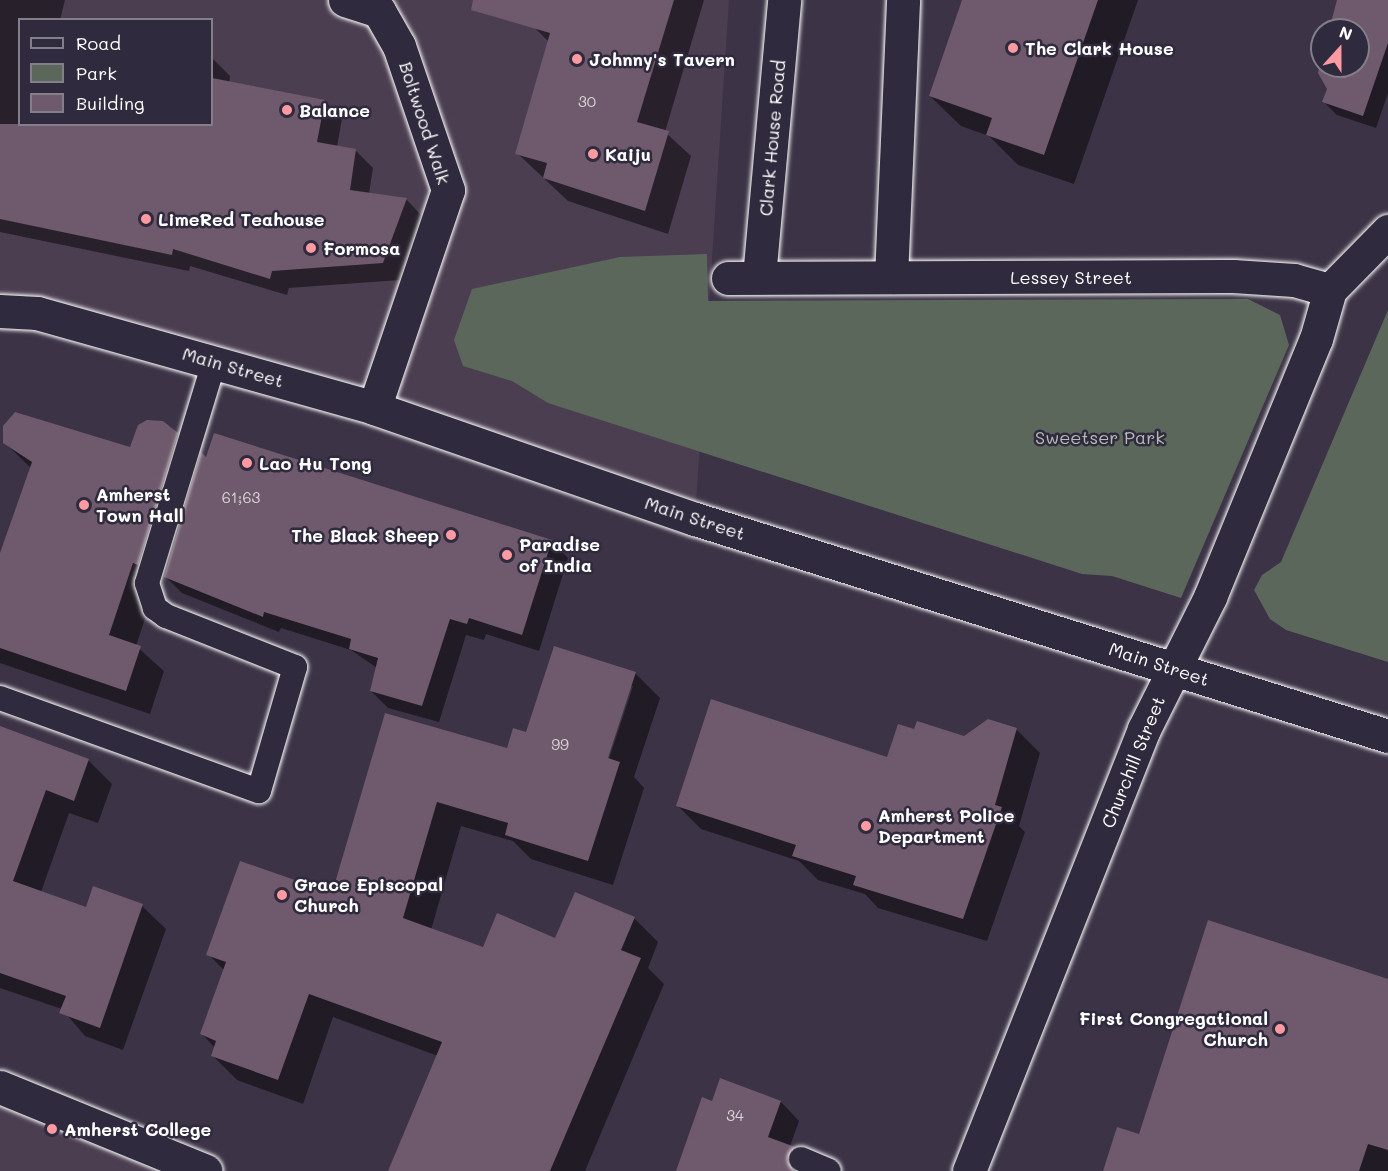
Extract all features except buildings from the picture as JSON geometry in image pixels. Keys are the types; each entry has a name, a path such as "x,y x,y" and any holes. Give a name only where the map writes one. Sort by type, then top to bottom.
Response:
{"street":[{"name":"Boltwood Walk","path":"345,0 379,11 394,38 448,190 374,408"},
{"name":"Clark House Road","path":"744,277 784,0"},
{"path":"891,277 903,0"},
{"path":"1330,290 1388,231"},
{"name":"Lessey Street","path":"744,277 1233,276 1294,280 1330,290"},
{"name":"Churchill Street","path":"969,1171 1173,668 1214,586 1316,339 1330,290"},
{"name":"Main Street","path":"0,311 38,313 374,408 695,519 1388,736"},
{"path":"0,1087 206,1171"}],"lane":[{"path":"0,698 259,791 296,667 166,616 155,608 147,583 214,362"},
{"path":"801,1159 829,1171"}],"shaded area":[{"path":"0,0 729,0 695,519 0,311"},
{"name":"Amherst College","path":"0,1087 206,1171 0,1171"}],"green space":[{"name":"Sweetser Park","path":"707,254 708,301 1248,299 1280,315 1289,345 1181,598 1112,576 1082,574 548,403 512,381 463,366 454,340 472,289 620,257"},
{"path":"1388,310 1388,662 1286,630 1270,619 1254,590 1262,575 1281,562"}],"place":[{"name":"The Clark House","path":"1013,48"},
{"name":"Johnny's Tavern","path":"577,59"},
{"name":"Balance","path":"287,110"},
{"name":"Kaiju","path":"593,154"},
{"name":"LimeRed Teahouse","path":"146,219"},
{"name":"Formosa","path":"311,248"},
{"name":"Lao Hu Tong","path":"247,463"},
{"name":"Amherst Town Hall","path":"84,505"},
{"name":"The Black Sheep","path":"451,535"},
{"name":"Paradise of India","path":"507,555"},
{"name":"Amherst Police Department","path":"866,826"},
{"name":"Grace Episcopal Church","path":"282,895"},
{"name":"First Congregational Church","path":"1280,1029"},
{"name":"Amherst College","path":"52,1129"}]}
